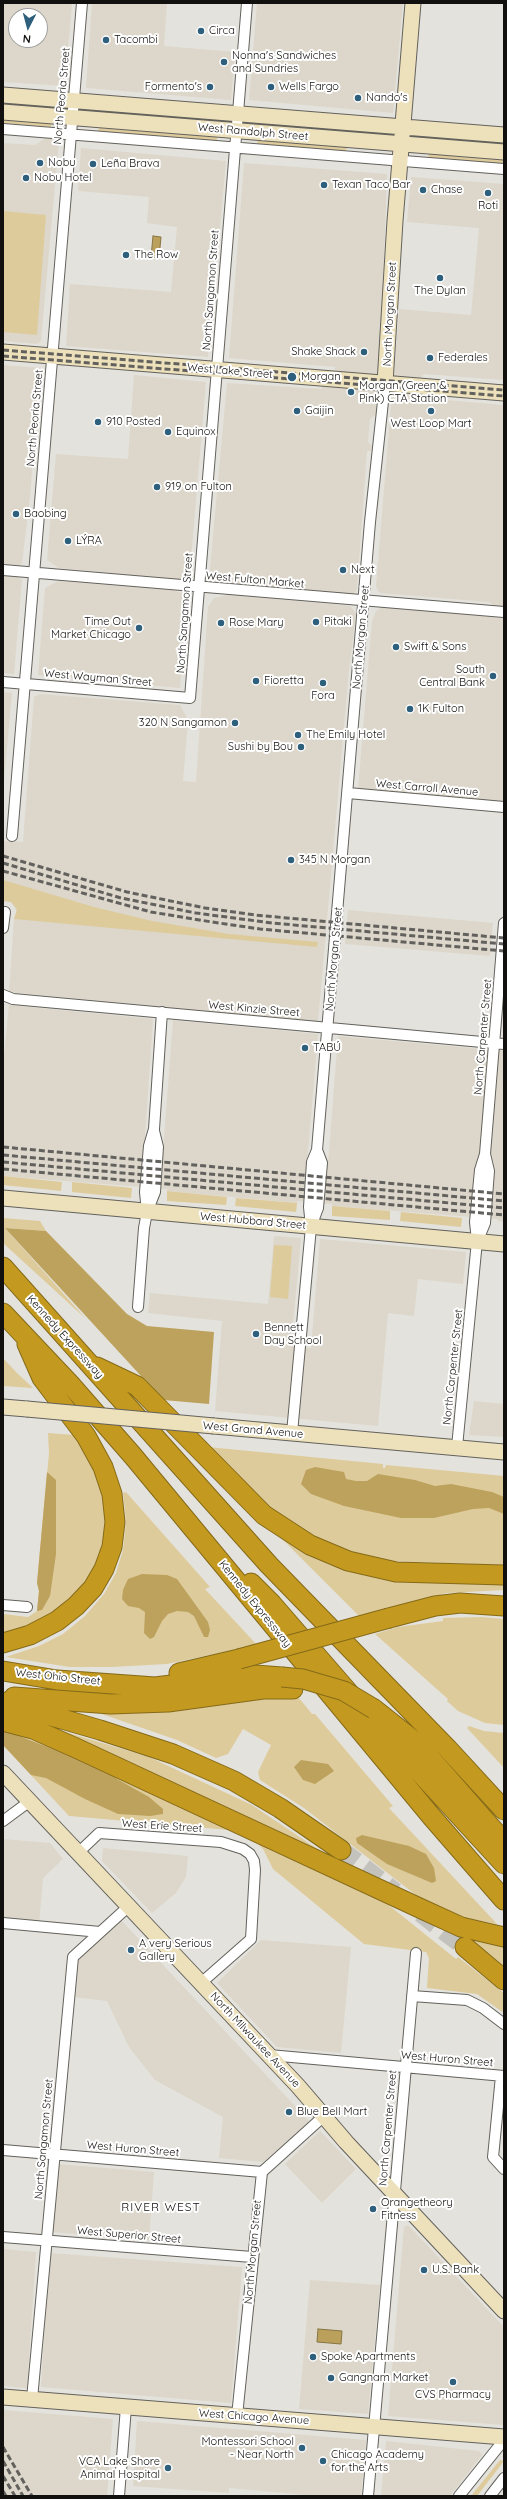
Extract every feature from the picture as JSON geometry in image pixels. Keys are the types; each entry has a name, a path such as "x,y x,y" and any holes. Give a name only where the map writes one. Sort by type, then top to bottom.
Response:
{"highway":[{"name":"Kennedy Expressway","path":"3,1267 269,1565 448,1749 504,1810"},
{"name":"Kennedy Expressway","path":"3,1313 70,1384 197,1531 304,1664 504,1900"},
{"path":"3,1643 30,1635 57,1621 76,1606 92,1588 104,1569 112,1547 115,1522 112,1494 102,1467 86,1436 42,1378 21,1332"},
{"path":"88,1363 136,1386 264,1515 310,1545 348,1561 396,1572 504,1575"},
{"path":"197,1531 272,1604 388,1738 504,1864"},
{"path":"113,1682 181,1673 239,1660 435,1606 460,1603 504,1606"},
{"name":"West Ohio Street","path":"3,1671 57,1680 113,1682"},
{"path":"113,1682 155,1687 255,1675 287,1683"},
{"path":"3,1696 111,1704 168,1702 264,1689 303,1679 339,1689 374,1708 418,1744 504,1842"},
{"path":"3,1702 100,1730 173,1754 234,1782 280,1808 341,1850"},
{"path":"3,1721 33,1729 76,1748 426,1912 461,1927 499,1936"},
{"path":"465,1947 504,1980"}],"main road":[{"name":"North Morgan Street","path":"385,383 400,161 413,3"},
{"name":"West Randolph Street","path":"3,95 237,115 504,135"},
{"name":"West Randolph Street","path":"3,112 504,152"},
{"name":"West Lake Street","path":"3,352 504,393"},
{"name":"West Hubbard Street","path":"3,1198 504,1244"},
{"name":"West Grand Avenue","path":"3,1407 504,1452"},
{"name":"North Milwaukee Avenue","path":"3,1773 202,1983 504,2311"},
{"name":"West Chicago Avenue","path":"3,2397 504,2437"}],"street":[{"name":"North Peoria Street","path":"12,836 82,3"},
{"name":"North Sangamon Street","path":"190,698 235,131 247,3"},
{"name":"West Randolph Street","path":"3,129 504,169"},
{"name":"North Morgan Street","path":"292,1433 311,1227 308,1207 312,1162 317,1150 364,601 385,383"},
{"name":"West Fulton Market","path":"3,570 504,612"},
{"name":"West Wayman Street","path":"3,682 190,698"},
{"name":"West Carroll Avenue","path":"348,792 504,807"},
{"path":"3,928 5,912"},
{"name":"North Carpenter Street","path":"457,1447 477,1241 486,1216 489,1171 486,1154 499,1043 504,922"},
{"name":"West Kinzie Street","path":"3,995 13,999 499,1043"},
{"path":"138,1307 147,1212 155,1192 158,1147 154,1129 162,1012"},
{"path":"3,1605 28,1607"},
{"path":"3,1821 30,1801"},
{"name":"West Erie Street","path":"78,1853 99,1833 221,1842 243,1848 250,1854 254,1861 255,1870 251,1939 202,1983"},
{"name":"North Sangamon Street","path":"32,2399 72,1957 129,1906"},
{"path":"3,1923 100,1932"},
{"name":"North Carpenter Street","path":"368,2496 416,1953"},
{"path":"412,1996 467,2000 483,2008 504,2024"},
{"name":"West Huron Street","path":"269,2055 502,2076"},
{"path":"502,2076 493,2157 504,2169"},
{"path":"262,2172 324,2116"},
{"name":"West Huron Street","path":"3,2150 262,2172"},
{"name":"North Morgan Street","path":"237,2416 252,2257 262,2172"},
{"name":"West Superior Street","path":"3,2237 252,2257"},
{"path":"119,2496 126,2407"},
{"path":"460,2496 504,2440"},
{"path":"490,2496 504,2478"}],"shaded area":[{"path":"3,3 72,3 65,86 3,82"},
{"path":"92,3 167,3 164,46 235,52 231,100 86,88"},
{"path":"257,3 403,3 393,113 249,100"},
{"path":"100,109 219,118 219,122 100,113"},
{"path":"3,119 51,123 51,127 3,123"},
{"path":"259,122 380,132 380,136 259,126"},
{"path":"99,128 217,137 217,141 98,131"},
{"path":"430,136 504,142 504,146 430,140"},
{"path":"47,137 55,138 59,141 41,341 37,344 3,341 3,143 35,145"},
{"path":"258,140 347,147 346,151 257,144"},
{"path":"81,148 226,161 208,357 66,346 70,284 171,292 177,227 147,223 149,197 78,191"},
{"path":"429,154 504,160 504,164 428,158"},
{"path":"244,163 387,174 381,350 378,374 375,376 335,373 335,367 229,358"},
{"path":"411,177 504,184 504,380 424,374 419,379 394,376 399,309 471,315 479,228 407,222"},
{"path":"3,211 46,215 37,335 3,332"},
{"path":"153,236 161,237 159,258 151,257"},
{"path":"3,365 40,368 30,497 22,563 19,566 3,564"},
{"path":"134,375 206,382 190,571 187,577 181,580 59,568 47,560 56,454 128,459"},
{"path":"227,383 321,389 323,385 377,390 376,414 370,419 368,442 372,446 371,451 367,451 357,589 353,595 222,584 213,579 210,569"},
{"path":"395,391 417,393 423,398 504,405 504,607 495,606 489,602 380,593 378,591 376,586 392,393"},
{"path":"3,575 18,577 22,580 14,674 3,673"},
{"path":"58,581 172,590 185,594 187,601 180,688 38,675 45,588"},
{"path":"228,595 343,605 350,606 356,613 349,670 318,1022 9,992 14,919 18,913 11,902 3,901 3,841 23,842 34,697 40,694 180,705 188,720 183,781 196,782 208,607 214,598"},
{"path":"383,607 504,618 503,802 358,790 372,621 376,611"},
{"path":"3,692 12,693 3,792"},
{"path":"3,880 94,907 152,921 229,934 318,942 317,947 14,919 17,909 11,902 3,901"},
{"path":"348,910 493,923 490,956 345,944"},
{"path":"9,1005 153,1019 144,1150 163,1151 173,1020 318,1034 307,1163 328,1164 338,1036 504,1051 504,1222 498,1221 497,1219 332,1206 332,1204 297,1201 297,1203 167,1191 167,1189 3,1176 3,1066"},
{"path":"3,1176 62,1182 61,1191 3,1185"},
{"path":"72,1182 132,1188 131,1198 72,1192"},
{"path":"167,1191 227,1197 226,1205 167,1201"},
{"path":"236,1198 297,1203 296,1212 235,1206"},
{"path":"332,1206 390,1211 390,1220 332,1216"},
{"path":"401,1212 462,1218 461,1227 400,1221"},
{"path":"3,1218 40,1221 46,1231 5,1228 86,1319 3,1243"},
{"path":"5,1228 46,1231 127,1314 147,1326 214,1332 209,1404 163,1400"},
{"path":"274,1236 301,1238 291,1346 311,1348 320,1239 466,1252 463,1284 418,1279 414,1316 388,1313 378,1426 215,1411 222,1321 148,1313 150,1293 268,1304"},
{"path":"274,1245 292,1246 288,1299 270,1297"},
{"path":"3,1358 16,1372 33,1388 3,1386"},
{"path":"474,1401 504,1404 504,1437 469,1435"},
{"path":"48,1433 75,1435 98,1469 108,1520 99,1565 64,1610 3,1638 3,1614 28,1617 37,1611 39,1591 37,1583 49,1453"},
{"path":"208,1447 383,1464 383,1468 385,1468 386,1465 504,1476 504,1565 388,1561 357,1554 325,1543 299,1529 269,1509"},
{"path":"315,1467 344,1472 346,1479 356,1481 367,1481 378,1474 415,1480 435,1486 451,1484 492,1492 504,1497 504,1514 489,1508 473,1509 434,1518 401,1518 344,1506 311,1494 301,1484 306,1470"},
{"path":"47,1472 56,1480 56,1554 50,1596 42,1610 37,1611 39,1591 37,1583"},
{"path":"126,1492 210,1587 205,1589 257,1645 167,1664 111,1667 70,1667 6,1657 39,1646 63,1634 85,1616 104,1594 116,1573 123,1550 126,1522 123,1493"},
{"path":"277,1534 308,1555 329,1564 380,1579 408,1582 504,1584 504,1590 447,1593 359,1616"},
{"path":"142,1574 167,1575 177,1579 208,1622 210,1630 208,1637 204,1637 194,1616 188,1612 177,1611 168,1614 162,1621 154,1637 150,1639 144,1633 145,1612 139,1608 128,1606 122,1599 123,1590 128,1579"},
{"path":"482,1617 504,1619 504,1725 485,1723 458,1711 447,1701 448,1699 375,1634 398,1627 443,1621 443,1618"},
{"path":"252,1698 299,1698 312,1714 315,1714 393,1806 389,1808 497,1924 456,1916 430,1906 304,1808 260,1780 258,1772 271,1745 243,1729 228,1754 216,1758 177,1740 96,1712"},
{"path":"12,1716 149,1757 252,1805 334,1860"},
{"path":"469,1726 484,1731 504,1733 504,1768 467,1728"},
{"path":"3,1730 49,1746 350,1885 386,1903 456,1959 458,1957 504,1993 504,2013 477,1994 427,1988 429,1958 426,1952 364,1944 273,1869 263,1849 256,1842 237,1833 229,1830 69,1816 3,1745"},
{"path":"3,1730 108,1770 117,1779 149,1797 163,1809 163,1814 150,1816 118,1814 85,1799 46,1778 31,1775 3,1745"},
{"path":"301,1760 328,1764 334,1771 315,1784 303,1780 294,1767"},
{"path":"362,1835 409,1846 426,1854 434,1868 436,1881 432,1883 387,1864 357,1843 356,1838"},
{"path":"3,1839 50,1843 63,1859 43,1878 39,1926 3,1923"},
{"path":"103,1848 188,1856 186,1877 176,1893 152,1913 102,1861"},
{"path":"121,1920 310,2122 263,2162 219,2158 223,2117 155,2080 129,2047 107,2001 74,1997 78,1960"},
{"path":"472,1939 504,1946 504,1969 471,1941"},
{"path":"261,1940 351,1947 341,2053 277,2047 217,1983"},
{"path":"320,2131 356,2169 322,2203 285,2164"},
{"path":"57,2164 154,2172 149,2240 52,2232"},
{"path":"408,2225 504,2327 504,2425 388,2416 404,2227"},
{"path":"3,2249 36,2252 27,2388 3,2386"},
{"path":"49,2253 242,2267 231,2403 41,2387"},
{"path":"310,2280 380,2285 368,2414 299,2409"},
{"path":"318,2329 342,2331 341,2344 317,2342"},
{"path":"3,2410 113,2419 107,2496 3,2496"},
{"path":"137,2421 366,2440 361,2496 316,2496 229,2488 229,2493 133,2486"},
{"path":"386,2441 479,2451 482,2455 450,2496 381,2496"},
{"path":"500,2460 504,2461 477,2496 471,2496"}],"tunnel":[{"path":"341,1850 395,1892"},
{"path":"421,1913 465,1947"}],"railway":[{"path":"3,350 504,390"},
{"path":"3,356 504,396"},
{"path":"3,856 127,892 205,908 255,915 504,938"},
{"path":"3,863 121,898 196,913 272,923 504,944"},
{"path":"3,871 151,912 212,922 260,929 504,951"},
{"path":"3,1147 504,1194"},
{"path":"3,1155 504,1201"},
{"path":"3,1162 504,1208"},
{"path":"3,1169 504,1215"},
{"path":"3,2447 32,2496"},
{"path":"3,2461 23,2496"},
{"path":"3,2476 15,2496"},
{"path":"3,2491 6,2496"}],"place":[{"name":"Circa","path":"201,31"},
{"name":"Tacombi","path":"106,40"},
{"name":"Nonna's Sandwiches and Sundries","path":"224,62"},
{"name":"Formento's","path":"210,87"},
{"name":"Wells Fargo","path":"271,87"},
{"name":"Nando's","path":"358,98"},
{"name":"Nobu","path":"40,163"},
{"name":"Leña Brava","path":"93,164"},
{"name":"Nobu Hotel","path":"26,178"},
{"name":"Texan Taco Bar","path":"324,185"},
{"name":"Chase","path":"423,190"},
{"name":"Roti","path":"488,193"},
{"name":"The Row","path":"126,255"},
{"name":"The Dylan","path":"440,278"},
{"name":"Shake Shack","path":"364,352"},
{"name":"Federales","path":"430,358"},
{"name":"Morgan","path":"292,377"},
{"name":"Morgan (Green & Pink) CTA Station","path":"351,392"},
{"name":"Gaijin","path":"297,411"},
{"name":"West Loop Mart","path":"431,411"},
{"name":"910 Posted","path":"98,422"},
{"name":"Equinox","path":"168,432"},
{"name":"919 on Fulton","path":"157,487"},
{"name":"Baobing","path":"16,514"},
{"name":"LÝRA","path":"68,541"},
{"name":"Next","path":"343,570"},
{"name":"Pitaki","path":"316,622"},
{"name":"Rose Mary","path":"221,623"},
{"name":"Time Out Market Chicago","path":"139,628"},
{"name":"Swift & Sons","path":"396,647"},
{"name":"South Central Bank","path":"493,676"},
{"name":"Fioretta","path":"256,681"},
{"name":"Fora","path":"323,683"},
{"name":"1K Fulton","path":"410,709"},
{"name":"320 N Sangamon","path":"235,723"},
{"name":"The Emily Hotel","path":"298,735"},
{"name":"Sushi by Bou","path":"301,747"},
{"name":"345 N Morgan","path":"291,860"},
{"name":"TABÚ","path":"305,1048"},
{"name":"Bennett Day School","path":"256,1334"},
{"name":"A very Serious Gallery","path":"131,1950"},
{"name":"Blue Bell Mart","path":"289,2112"},
{"name":"Orangetheory Fitness","path":"373,2209"},
{"name":"U.S. Bank","path":"424,2270"},
{"name":"Spoke Apartments","path":"313,2357"},
{"name":"Gangnam Market","path":"331,2378"},
{"name":"CVS Pharmacy","path":"453,2382"},
{"name":"Montessori School - Near North","path":"302,2448"},
{"name":"Chicago Academy for the Arts","path":"323,2461"},
{"name":"VCA Lake Shore Animal Hospital","path":"168,2468"}],"district":[{"name":"RIVER WEST","path":"161,2207"}]}
